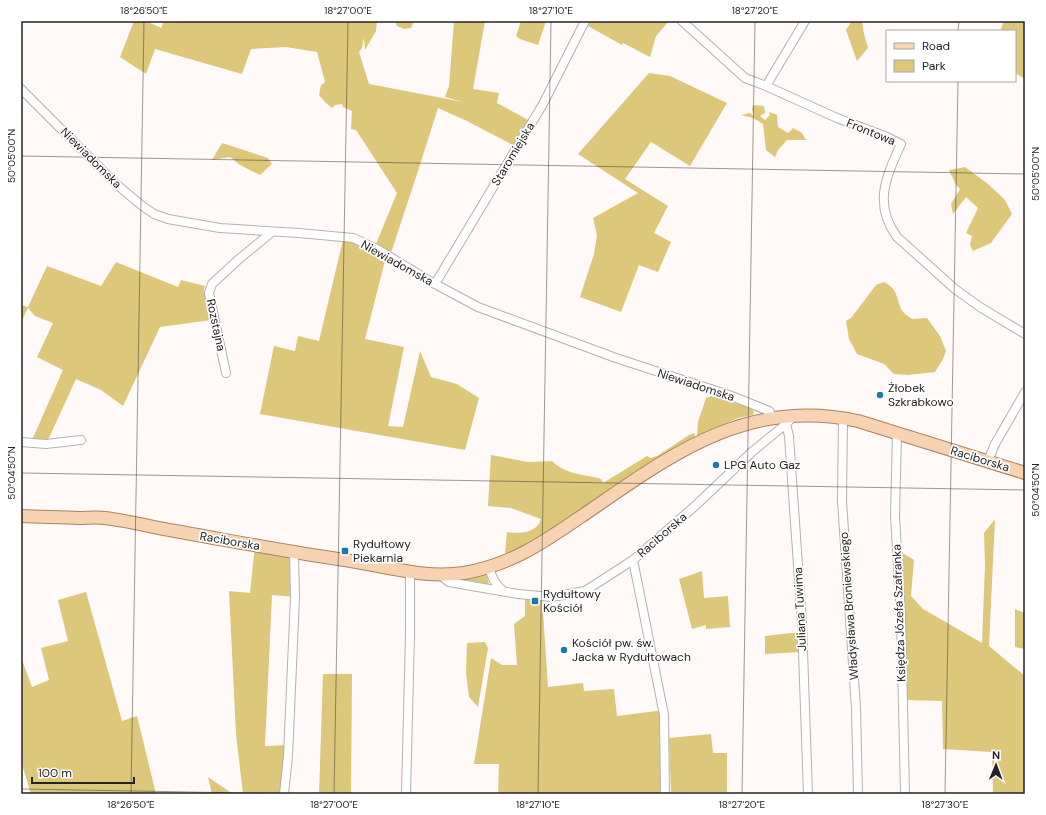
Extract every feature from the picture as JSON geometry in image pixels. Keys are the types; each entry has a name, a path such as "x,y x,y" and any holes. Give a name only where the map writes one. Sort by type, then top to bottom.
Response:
{"main road":[{"name":"Raciborska","path":"21,516 104,518 294,553 410,571 439,574 463,573 514,559 537,546 660,463 702,440 741,425 774,418 814,415 843,418 989,457 1025,473"}],"street":[{"name":"Staromiejska","path":"435,284 543,104 585,21"},
{"name":"Frontowa","path":"682,21 745,78 837,118 887,136 901,144 889,170 884,186 884,209 891,228 897,237 955,289 980,307 1025,334"},
{"path":"766,86 805,21"},
{"name":"Niewiadomska","path":"21,89 116,183 141,205 154,214 176,222 220,228 353,238 377,249 435,284 478,307 616,358 729,395 769,411 774,418"},
{"name":"Rozstajna","path":"226,372 210,288 212,284 239,259 272,232"},
{"path":"989,457 1025,392"},
{"name":"Raciborska","path":"439,574 449,582 518,594 552,597 585,591 633,560 695,506 753,451 795,416"},
{"name":"Władysława Broniewskiego","path":"843,418 842,501 856,708 858,794"},
{"name":"Juliana Tuwima","path":"786,424 789,436 802,623 808,794"},
{"name":"Księdza Józefa Szafranka","path":"897,432 895,516 901,618 905,794"},
{"path":"21,442 46,444 81,440"},
{"path":"284,794 288,756 295,597 294,553"},
{"path":"633,560 664,715 665,794"},
{"path":"489,567 493,581 502,590"},
{"path":"406,794 410,642 410,571"}],"green space":[{"path":"134,21 146,21 161,28 164,21 377,21 376,31 365,50 364,38 362,48 359,52 369,84 463,102 445,97 449,86 454,21 485,21 473,89 499,93 497,103 530,121 513,145 438,108 391,253 376,244 397,193 356,130 351,129 352,111 343,107 342,104 335,105 332,108 319,95 321,85 325,82 317,52 286,47 251,49 242,74 155,49 146,74 120,57"},
{"path":"395,21 414,21 411,28 404,29 397,26"},
{"path":"521,21 546,21 538,45 520,39 516,36"},
{"path":"572,21 669,21 656,36 650,57 623,43 622,45 588,26"},
{"path":"852,21 862,21 868,48 857,61 846,30"},
{"path":"1004,21 1025,21 1025,79 1016,74 1016,30 1000,30"},
{"path":"649,73 670,76 727,103 690,166 651,142 625,179 668,206 654,233 671,242 658,272 639,265 621,312 580,297 594,254 597,235 593,218 638,193 578,154"},
{"path":"753,105 764,106 765,113 760,116 765,120 770,115 769,112 777,115 778,127 788,133 793,128 802,133 806,140 787,140 778,150 775,157 766,150 763,124 753,118 741,115 750,113 754,116 752,109"},
{"path":"222,143 268,158 272,164 260,175 240,165 230,157 212,160"},
{"path":"965,167 988,184 1005,200 1012,214 991,243 973,251 970,245 972,236 966,233 978,208 966,197 953,214 951,204 960,189 956,185 949,170"},
{"path":"343,240 357,243 385,261 365,339 404,347 388,426 403,427 420,351 431,377 457,384 479,398 465,450 260,414 274,346 295,351 298,336 319,341"},
{"path":"116,262 178,287 181,280 205,286 204,290 211,320 160,327 123,406 101,390 76,379 48,440 32,440 63,370 37,357 53,323 35,316 28,308 21,322 21,305 28,307 47,266 101,286"},
{"path":"884,282 893,289 904,313 912,319 927,318 940,336 946,351 935,372 908,375 894,374 884,364 857,354 849,339 846,321 851,318 876,285"},
{"path":"712,396 751,408 754,412 753,415 738,418 697,436 698,422 706,398"},
{"path":"694,433 695,436 693,438 546,536 507,555 505,552 507,532 527,532 536,527 541,519 511,508 488,506 491,455 528,462 552,461 562,469 601,479 603,483 647,456 651,458 657,456"},
{"path":"995,519 989,646 1025,676 1025,794 993,794 992,752 943,749 942,701 907,700 901,552 914,560 911,596 923,609 982,643 985,565 984,533"},
{"path":"255,545 294,553 295,597 272,595 265,746 289,745 284,794 243,794 236,734 229,591 250,593"},
{"path":"702,571 704,598 728,596 730,627 706,629 706,625 692,629 679,579"},
{"path":"485,573 489,584 487,585 460,579 460,578"},
{"path":"86,592 122,721 137,716 156,794 31,794 21,761 21,657 32,687 49,680 41,648 68,641 58,600"},
{"path":"525,594 542,596 548,687 583,683 584,691 614,689 617,716 664,710 665,794 498,794 499,764 474,764 491,658 502,665 517,665 514,624 525,616"},
{"path":"1015,609 1025,613 1025,649 1015,647"},
{"path":"800,632 801,652 765,654 765,636"},
{"path":"485,642 488,648 478,707 469,697 466,673 467,643"},
{"path":"323,674 352,674 351,794 319,794"},
{"path":"711,734 713,753 727,753 727,792 671,792 669,738"},
{"path":"208,777 233,794 212,794"}],"place":[{"name":"Żłobek Szkrabkowo","path":"880,395"},
{"name":"LPG Auto Gaz","path":"716,465"},
{"name":"Rydułtowy Piekarnia","path":"345,551"},
{"name":"Rydułtowy Kościół","path":"535,601"},
{"name":"Kościół pw. św. Jacka w Rydułtowach","path":"564,650"}]}
